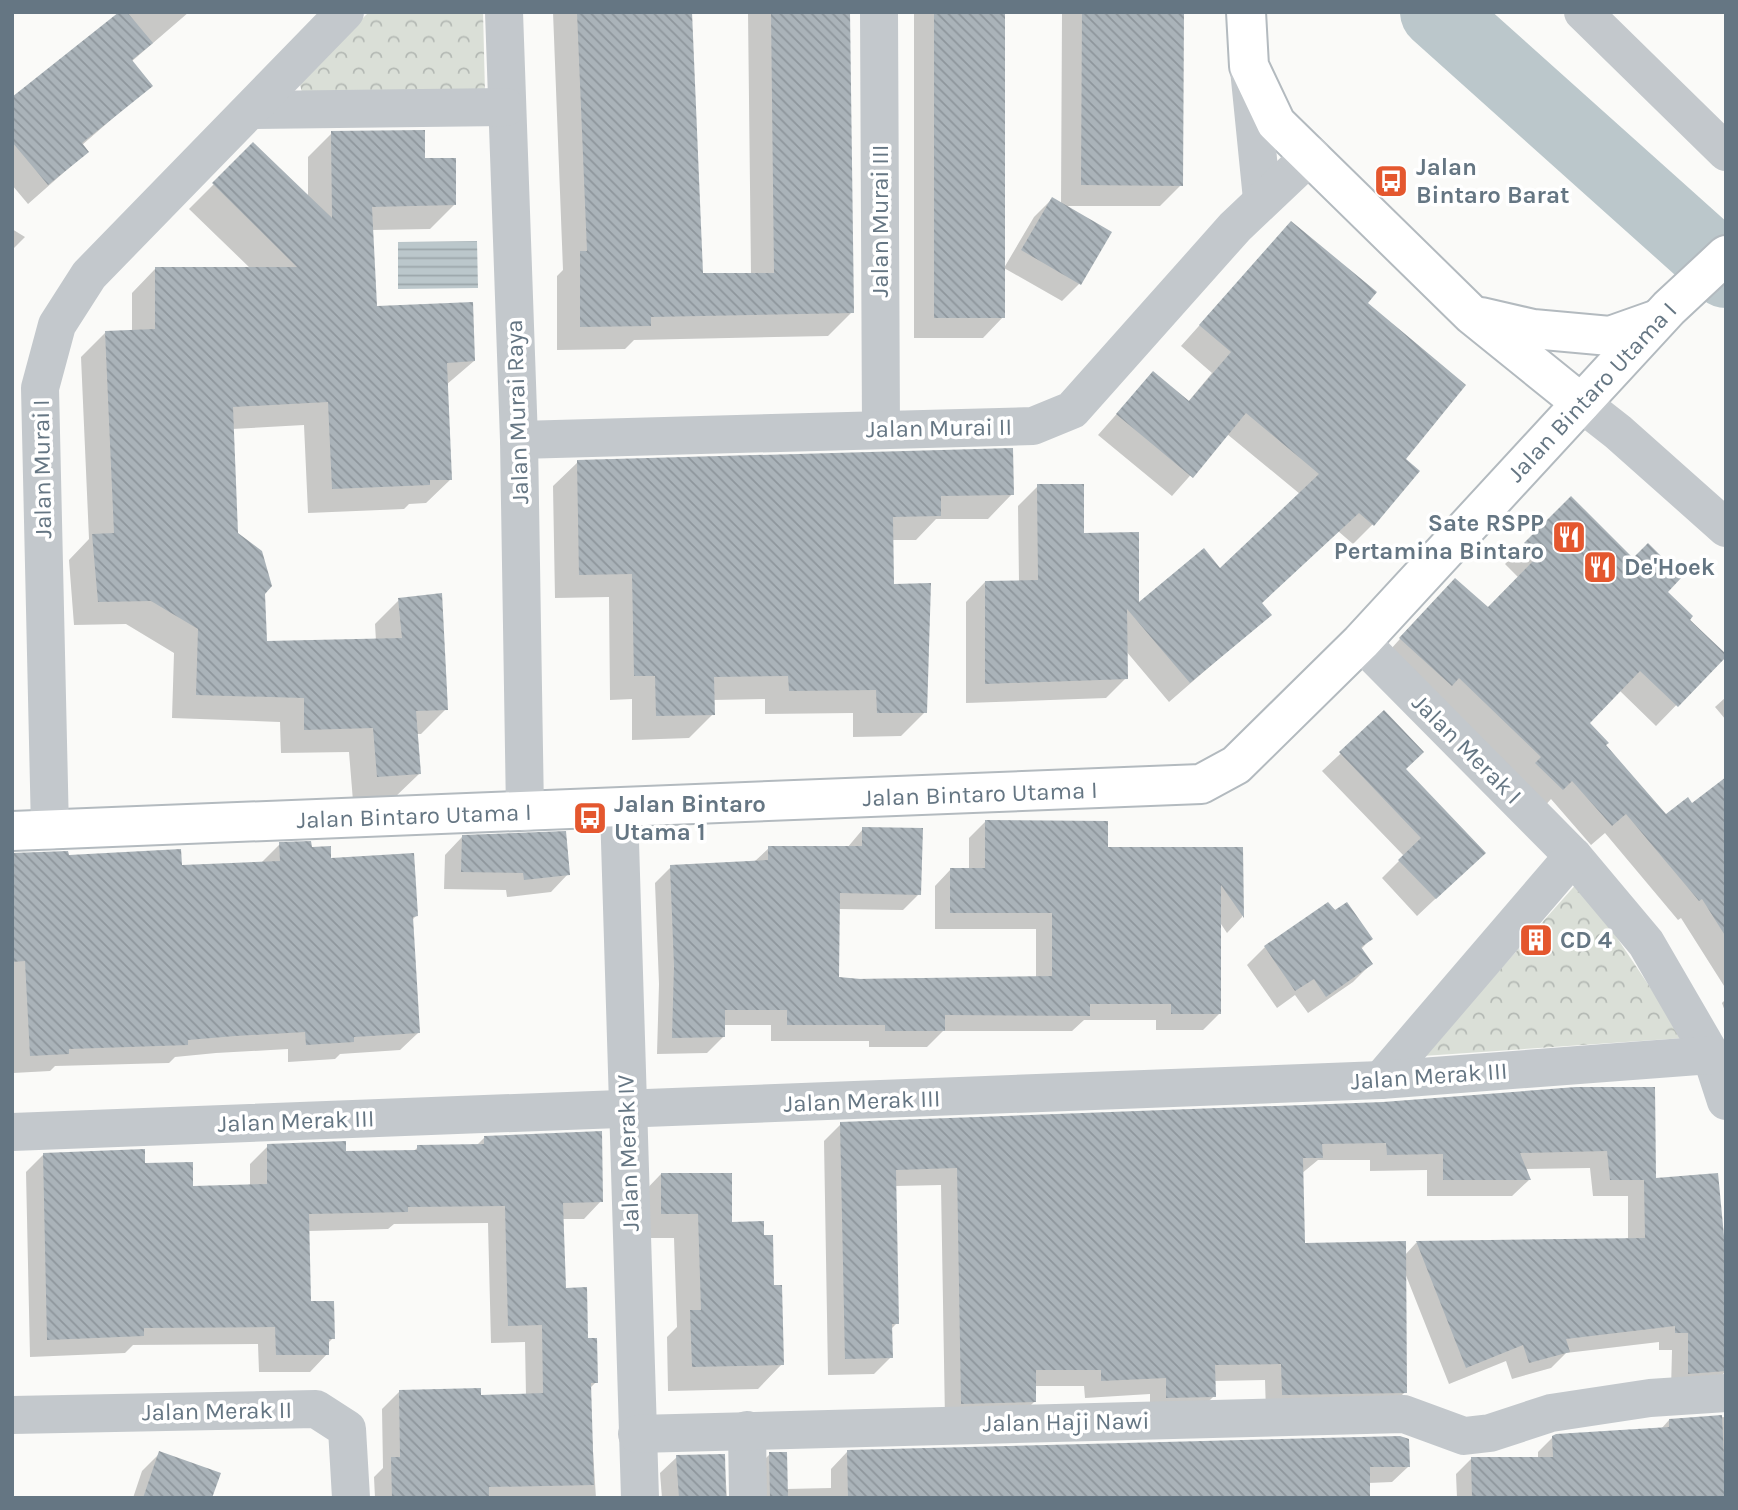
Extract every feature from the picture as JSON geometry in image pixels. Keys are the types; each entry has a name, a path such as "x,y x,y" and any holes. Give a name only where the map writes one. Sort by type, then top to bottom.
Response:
{"main road":[{"path":"1246,12 1249,66 1276,123 1472,315 1581,403"},
{"name":"Jalan Bintaro Utama I","path":"12,831 1201,785 1236,765 1361,642 1665,313 1726,254"},
{"path":"1472,315 1533,330 1610,335 1665,313"}],"street":[{"name":"Jalan Murai I","path":"50,830 40,388 57,325 89,275 345,12"},
{"name":"Jalan Murai Raya","path":"504,12 519,440 525,812"},
{"name":"Jalan Murai III","path":"879,12 881,429"},
{"path":"1583,12 1726,152"},
{"path":"1249,66 1262,199"},
{"path":"251,110 506,107"},
{"name":"Jalan Murai II","path":"519,440 1034,426 1072,410 1262,199 1311,155"},
{"path":"1581,403 1618,432 1726,528"},
{"name":"Jalan Merak I","path":"1361,642 1573,856 1646,943 1711,1055 1726,1101"},
{"name":"Jalan Merak IV","path":"619,809 640,1498"},
{"path":"1381,1080 1573,856"},
{"name":"Jalan Merak III","path":"12,1132 1381,1080 1711,1055"},
{"name":"Jalan Haji Nawi","path":"637,1434 1404,1414 1464,1436 1490,1433 1551,1413 1650,1398 1726,1393"},
{"name":"Jalan Merak II","path":"12,1415 316,1409 347,1429 351,1498"},
{"path":"747,1430 748,1498"}],"green space":[{"path":"369,12 483,12 485,93 303,96 299,81"},
{"path":"1579,881 1684,1038 1423,1056"}],"shaded area":[{"path":"477,241 478,288 398,289 398,242"}],"building":[{"path":"119,12 127,12 153,43 132,60 153,86 82,143 89,152 48,185 12,142 12,97"},
{"path":"577,12 692,12 703,273 774,273 771,12 850,12 854,313 651,317 651,326 580,327 580,251 587,251"},
{"path":"1082,12 1184,12 1183,186 1081,185"},
{"path":"934,14 1005,14 1005,318 934,318"},
{"path":"425,130 425,158 456,158 456,205 372,207 377,306 473,302 475,361 447,363 452,480 430,480 430,485 332,489 328,402 233,407 238,533 262,551 272,586 265,594 267,641 402,638 398,598 442,593 448,710 416,711 421,774 377,777 373,728 304,730 304,698 196,695 198,629 151,601 98,602 92,534 114,533 105,331 155,329 155,267 297,267 212,183 253,142 332,218 331,131"},
{"path":"1052,197 1112,232 1081,285 1021,250"},
{"path":"1291,221 1377,292 1368,303 1466,385 1406,459 1420,471 1374,526 1359,513 1262,603 1272,615 1190,683 1127,609 1128,679 985,684 985,581 1038,580 1037,484 1084,484 1084,533 1139,532 1139,602 1204,548 1220,568 1319,474 1246,413 1193,478 1116,414 1153,371 1189,401 1231,352 1199,325"},
{"path":"1013,448 1014,495 941,496 941,516 893,517 894,584 931,583 927,713 877,713 876,690 789,691 788,676 714,677 715,715 656,716 655,676 634,676 632,574 579,575 577,460"},
{"path":"1571,496 1633,558 1648,543 1682,577 1668,592 1693,616 1690,620 1726,654 1678,707 1640,671 1590,723 1666,814 1688,797 1692,803 1726,777 1726,937 1702,899 1699,901 1626,814 1612,826 1572,781 1563,790 1535,763 1541,757 1459,678 1452,686 1399,638 1455,578 1488,607 1537,557 1524,543"},
{"path":"1384,710 1424,752 1406,769 1486,853 1436,899 1398,860 1421,838 1339,752"},
{"path":"985,820 1108,821 1108,847 1243,847 1244,918 1221,885 1221,1014 1171,1014 1171,1004 1090,1004 1090,1016 945,1015 945,1031 885,1031 885,1025 787,1025 787,1010 725,1010 725,1037 672,1038 674,966 670,865 768,860 768,846 862,846 862,827 923,828 921,895 840,893 839,977 1052,976 1052,913 950,913 950,868 985,868"},
{"path":"566,831 570,875 524,880 523,873 461,872 462,835"},
{"path":"311,841 312,847 331,846 331,858 414,853 418,916 413,917 420,1033 354,1037 354,1042 306,1045 305,1032 235,1036 188,1040 188,1045 69,1049 69,1054 30,1056 25,961 12,962 12,853 68,851 69,855 181,849 182,865 280,861 279,842"},
{"path":"1328,902 1335,910 1347,902 1373,939 1361,947 1373,964 1326,997 1314,979 1295,991 1264,946"},
{"path":"1576,1087 1655,1087 1656,1178 1718,1173 1726,1257 1726,1371 1688,1374 1688,1333 1675,1333 1675,1326 1566,1339 1570,1352 1529,1363 1523,1345 1466,1368 1416,1241 1645,1238 1644,1180 1610,1180 1607,1151 1520,1153 1531,1180 1443,1180 1443,1154 1387,1155 1386,1143 1322,1144 1323,1158 1303,1158 1305,1243 1406,1241 1407,1393 1282,1395 1281,1364 1215,1365 1216,1397 1166,1398 1166,1378 1101,1381 1101,1370 1036,1370 1036,1402 961,1404 957,1168 896,1170 899,1324 892,1324 893,1358 845,1359 840,1122 1383,1102"},
{"path":"602,1131 603,1202 563,1203 566,1288 587,1287 588,1338 597,1338 598,1383 591,1383 594,1485 489,1487 489,1498 392,1498 391,1457 400,1457 399,1390 481,1388 481,1395 543,1393 542,1325 508,1326 505,1206 408,1207 408,1212 309,1214 311,1301 334,1301 335,1339 329,1339 329,1355 276,1355 275,1327 144,1328 144,1336 47,1340 43,1153 145,1149 145,1163 193,1162 193,1186 267,1184 267,1144 346,1141 346,1151 417,1150 417,1145 484,1144 484,1136"},
{"path":"661,1173 732,1173 732,1222 764,1221 764,1235 773,1235 774,1285 782,1285 784,1365 692,1367 690,1310 701,1310 698,1214 661,1214"},
{"path":"1722,1415 1726,1498 1472,1498 1471,1457 1553,1457 1552,1436 1556,1434 1669,1427 1669,1419"},
{"path":"1400,1436 1409,1439 1410,1467 1370,1467 1370,1498 848,1498 847,1450"},
{"path":"159,1451 221,1473 212,1498 143,1498"},
{"path":"769,1452 787,1452 788,1498 770,1498"},
{"path":"725,1454 726,1498 679,1498 676,1455"}],"waterway":[{"path":"1437,12 1726,271"}],"place":[{"name":"Jalan Bintaro Barat","path":"1391,181"},
{"name":"Sate RSPP Pertamina Bintaro","path":"1569,537"},
{"name":"De'Hoek","path":"1600,567"},
{"name":"Jalan Bintaro Utama 1","path":"590,818"},
{"name":"CD 4","path":"1536,940"}]}
